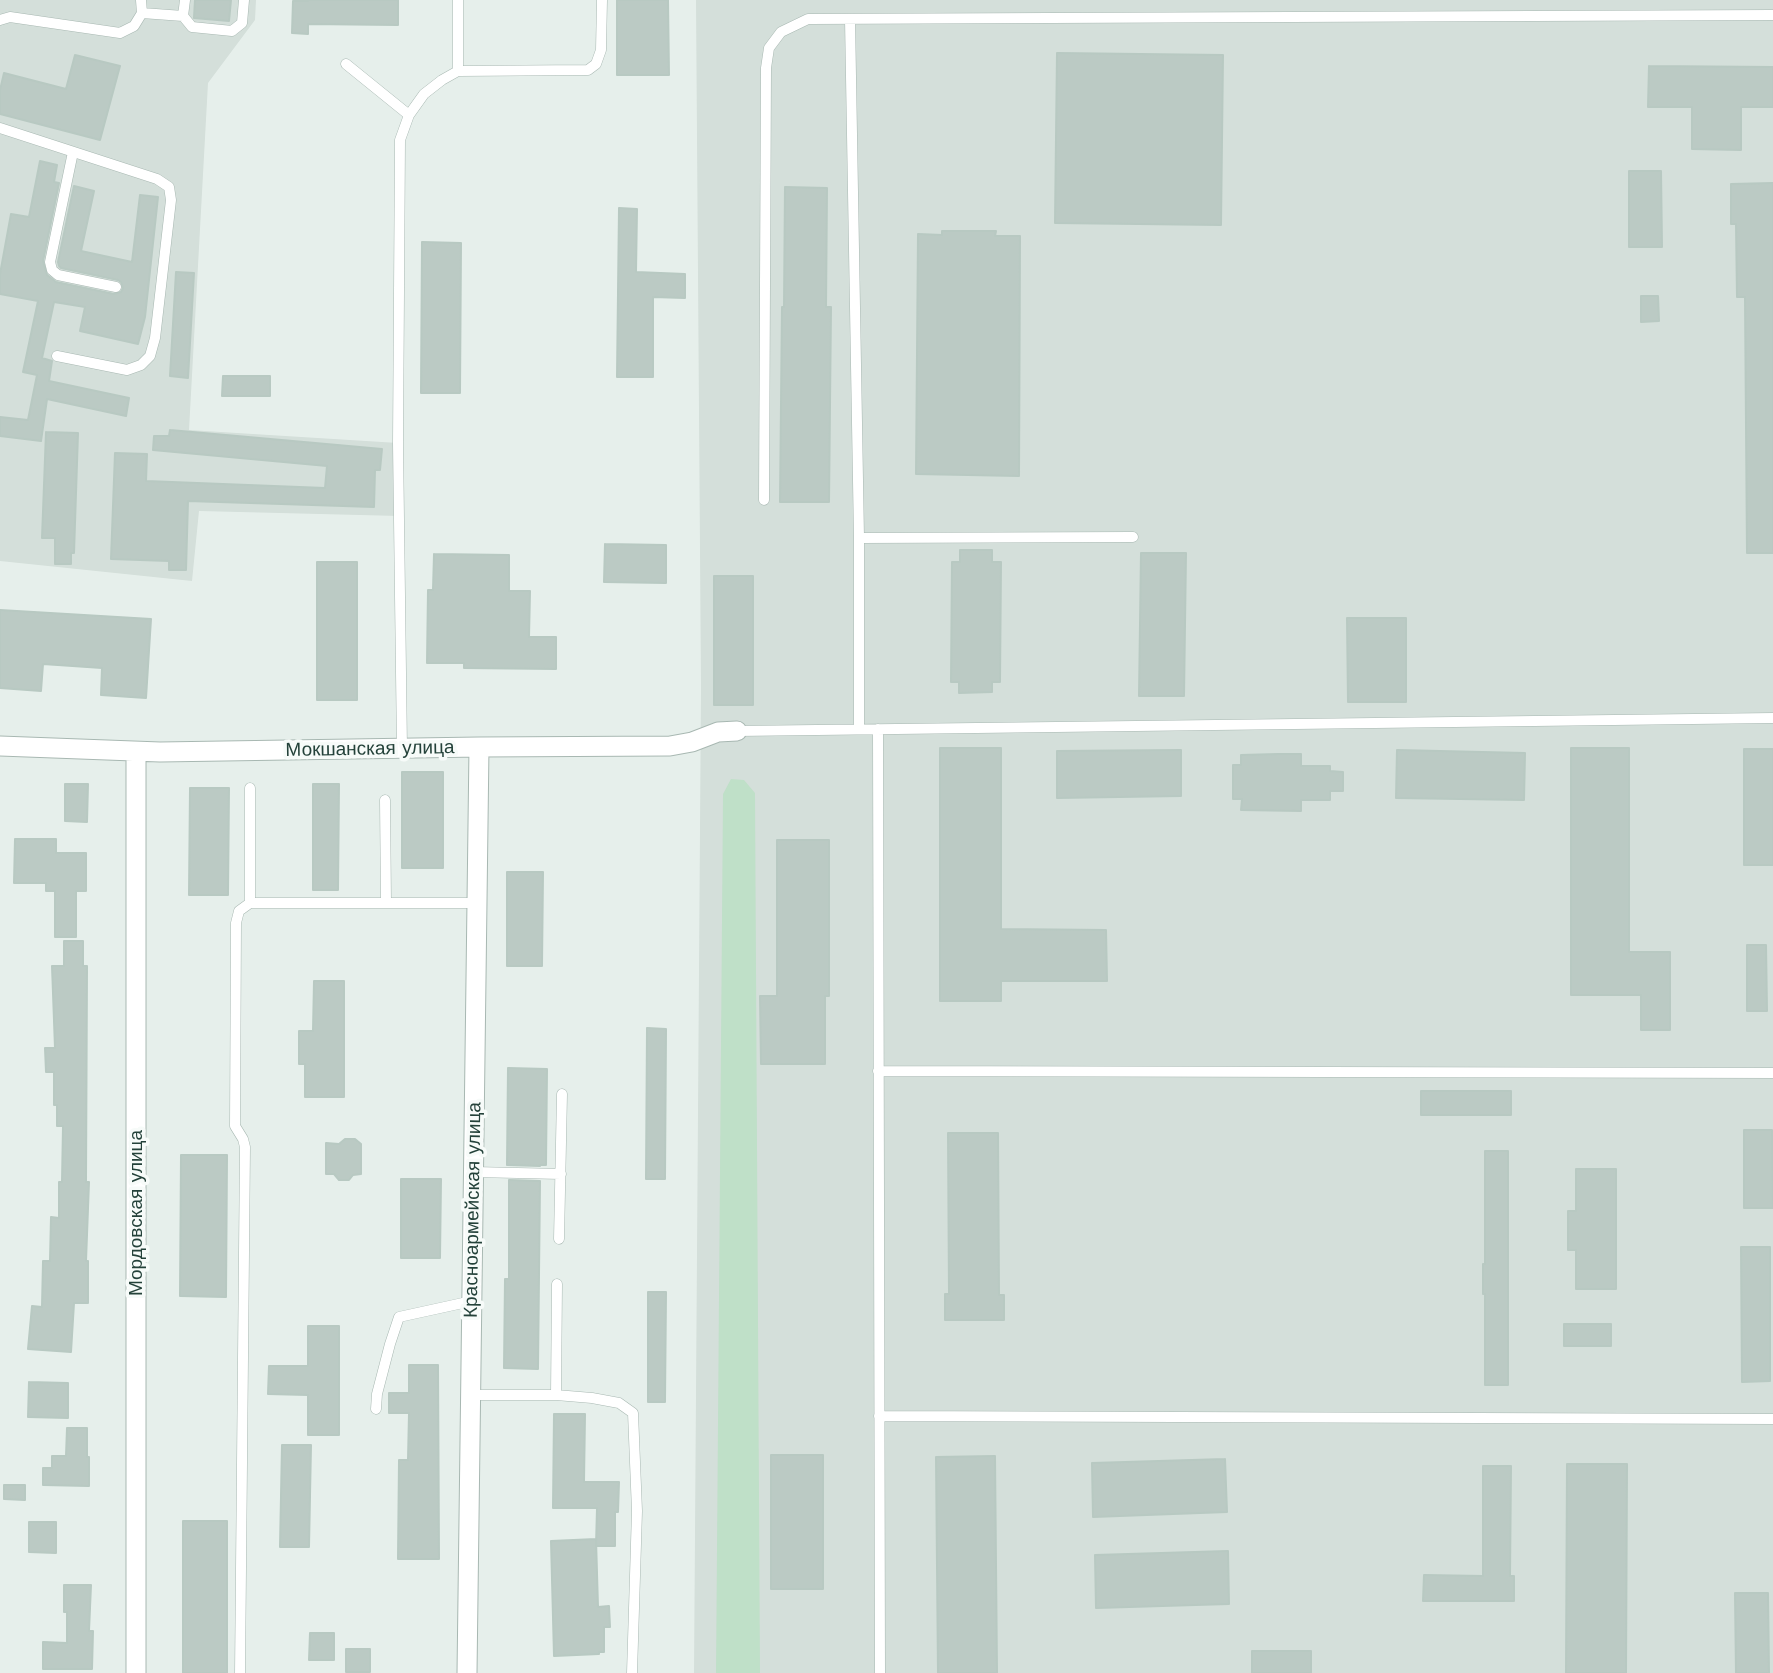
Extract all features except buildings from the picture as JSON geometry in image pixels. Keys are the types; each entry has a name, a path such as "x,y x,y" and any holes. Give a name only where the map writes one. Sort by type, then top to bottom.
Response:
{"street":[{"name":"Мокшанская улица","path":"0,746 136,752 670,746 692,742 718,732 737,731"},
{"name":"Красноармейская улица","path":"467,1673 480,747"},
{"name":"Мордовская улица","path":"136,752 136,1673"}],"lane":[{"path":"0,20 10,17 120,33 134,26 142,13 141,0"},
{"path":"185,0 183,16 192,27 232,31 242,23 244,0"},
{"path":"458,0 458,71"},
{"path":"402,749 398,443 400,140 409,115 424,94 458,71 588,70 597,64 601,50 602,0"},
{"path":"142,13 183,16"},
{"path":"764,500 766,82 769,48 781,32 808,19 1773,15"},
{"path":"850,19 859,538 859,729"},
{"path":"346,64 409,115"},
{"path":"0,128 157,179 169,187 171,200 155,338 150,356 141,365 127,370 57,356"},
{"path":"73,152 50,261 52,270 58,275 116,287"},
{"path":"859,538 1133,537"},
{"path":"737,731 1773,718"},
{"path":"877,729 880,1673"},
{"path":"250,788 250,904"},
{"path":"384,800 386,903"},
{"path":"240,1673 245,1147 234,1126 236,923 239,911 250,904 477,903"},
{"path":"878,1071 1773,1073"},
{"path":"559,1239 562,1094"},
{"path":"474,1172 561,1174"},
{"path":"556,1284 556,1395"},
{"path":"376,1409 377,1394 399,1317 472,1301"},
{"path":"471,1395 556,1395 592,1398 619,1404 633,1413 637,1511 632,1673"},
{"path":"880,1416 1773,1419"}],"shaded area":[{"path":"0,0 256,0 255,20 208,83 189,430 398,443 400,516 199,511 192,581 0,561"},
{"path":"696,0 1773,0 1773,1673 694,1673 701,688"}],"green space":[{"path":"731,779 744,780 755,793 760,1673 716,1673 723,794"}]}
